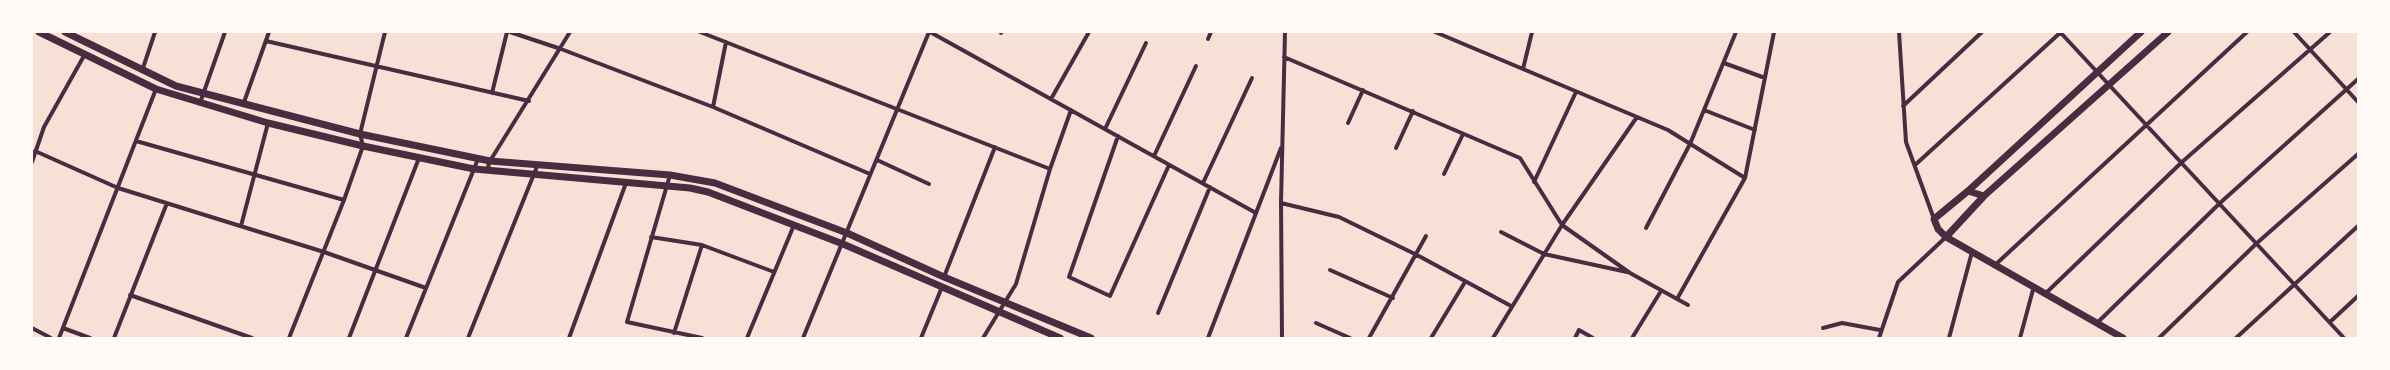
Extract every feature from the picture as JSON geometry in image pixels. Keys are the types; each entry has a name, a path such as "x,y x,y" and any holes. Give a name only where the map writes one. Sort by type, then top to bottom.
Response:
{"street":[{"path":"39,32 156,89 200,104 268,123 363,146 487,171 666,186 708,192 843,244 1060,338"},
{"path":"65,32 142,71 176,86 244,105 360,134 490,161 670,175 715,183 847,233 944,277 1091,338"},
{"path":"142,71 155,32"},
{"path":"200,104 225,32"},
{"path":"244,105 269,32"},
{"path":"289,338 324,252 363,146 360,134 384,32"},
{"path":"492,93 509,32 560,49 713,107 870,174"},
{"path":"487,171 490,161 529,101 570,32"},
{"path":"700,32 1050,169"},
{"path":"803,338 929,32 1256,213"},
{"path":"1051,99 1089,32"},
{"path":"1208,39 1211,32"},
{"path":"1282,338 1282,144 1285,32"},
{"path":"1434,32 1668,130 1746,178"},
{"path":"1523,69 1532,32"},
{"path":"1646,228 1690,144 1736,32"},
{"path":"1677,299 1746,178 1774,32"},
{"path":"1904,106 1982,32"},
{"path":"1915,166 2061,32 2109,85 2147,123 2344,338"},
{"path":"1934,219 1968,191 2141,32"},
{"path":"1878,338 1898,282 1946,237 1984,196 2168,32"},
{"path":"1995,265 2247,32"},
{"path":"2294,32 2358,102"},
{"path":"2046,293 2182,162 2330,32"},
{"path":"1900,33 1906,142 1938,229 1946,237 2034,285 2123,338"},
{"path":"266,41 529,101"},
{"path":"713,107 726,42"},
{"path":"1105,129 1146,43"},
{"path":"32,162 44,127 84,54"},
{"path":"1284,57 1520,158 1562,225 1630,273 1688,305"},
{"path":"1724,63 1765,78"},
{"path":"1154,156 1196,66"},
{"path":"1203,183 1252,78"},
{"path":"2097,323 2220,203 2358,79"},
{"path":"59,338 156,89"},
{"path":"1348,123 1362,90"},
{"path":"1534,182 1576,92"},
{"path":"984,338 1016,284 1050,169 1071,110"},
{"path":"1704,110 1754,130"},
{"path":"1396,148 1413,111"},
{"path":"1493,338 1511,306 1562,225 1637,117"},
{"path":"241,226 268,123"},
{"path":"1444,174 1463,134"},
{"path":"1118,136 1069,277 1110,296 1169,165"},
{"path":"136,141 344,200"},
{"path":"1208,338 1282,144"},
{"path":"944,277 995,147"},
{"path":"35,152 118,188 377,269 426,288"},
{"path":"2159,338 2257,243 2358,154"},
{"path":"349,338 419,158"},
{"path":"406,338 478,159"},
{"path":"877,160 929,184"},
{"path":"468,338 538,164"},
{"path":"670,175 627,322 702,338"},
{"path":"569,338 626,183"},
{"path":"1158,313 1210,188"},
{"path":"1968,191 1984,196"},
{"path":"114,338 167,203"},
{"path":"1282,203 1339,217 1417,254 1465,282 1511,306"},
{"path":"747,338 794,225"},
{"path":"2236,338 2294,283 2358,226"},
{"path":"1501,232 1544,254 1630,273"},
{"path":"1369,338 1393,298 1426,236"},
{"path":"651,237 702,246 774,272"},
{"path":"674,333 702,246"},
{"path":"1949,338 1972,252"},
{"path":"1330,270 1393,298"},
{"path":"1431,338 1465,282"},
{"path":"2020,338 2034,285"},
{"path":"921,338 942,287"},
{"path":"1632,338 1661,290"},
{"path":"130,295 252,338"},
{"path":"2330,322 2358,296"},
{"path":"1316,323 1350,338"},
{"path":"1823,328 1842,323 1880,330"},
{"path":"32,328 51,338"},
{"path":"63,328 90,338"},
{"path":"1575,338 1579,330 1593,338"}]}
